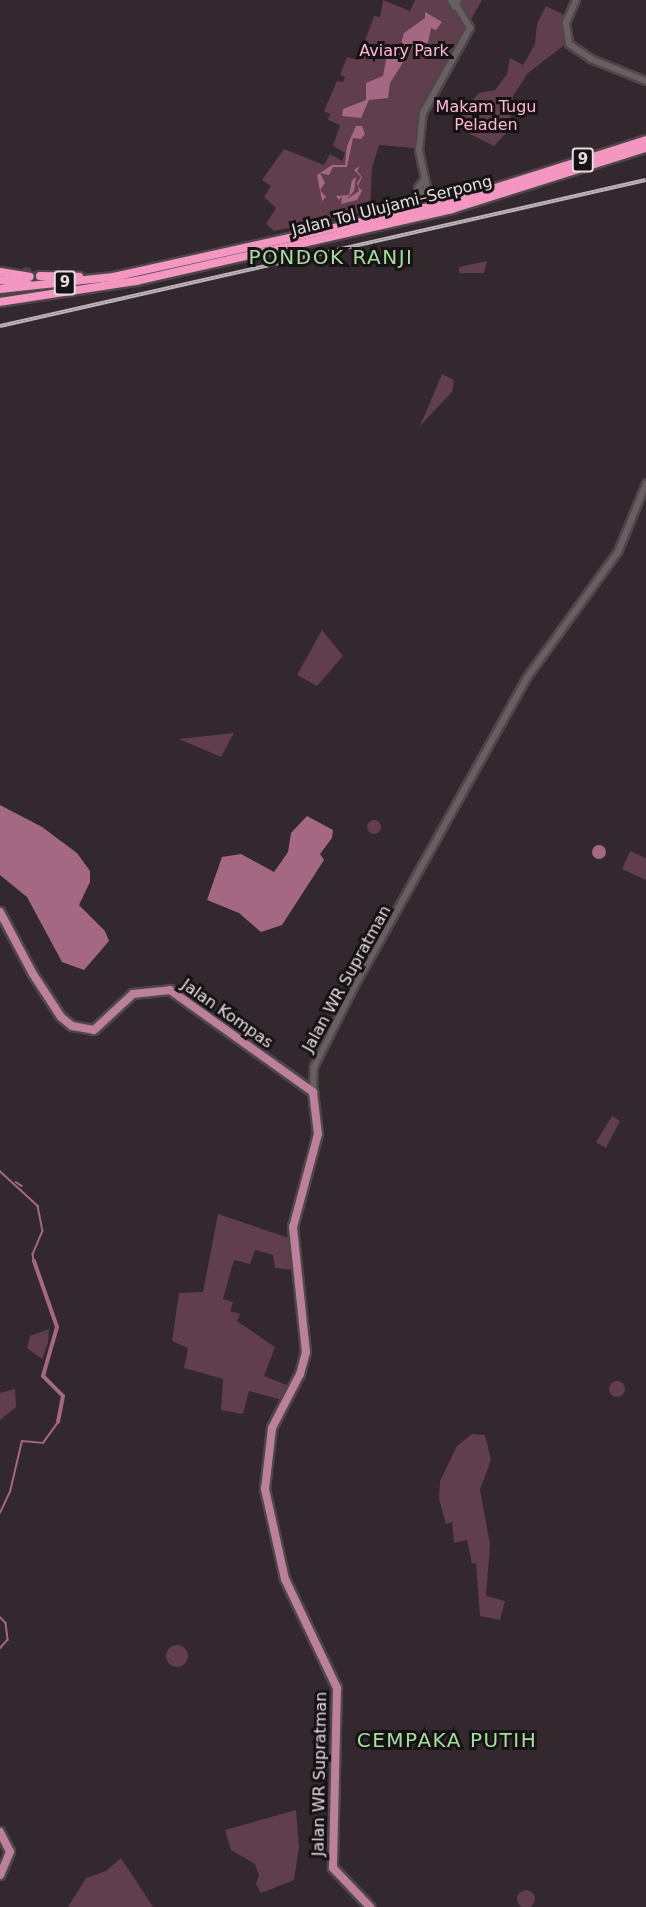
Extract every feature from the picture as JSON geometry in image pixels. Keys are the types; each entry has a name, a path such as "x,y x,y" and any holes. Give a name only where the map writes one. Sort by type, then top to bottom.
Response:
{"highway":[{"name":"Jalan Tol Ulujami–Serpong","path":"0,289 113,278 451,202 646,140"},
{"name":"Jalan Tol Ulujami–Serpong","path":"0,302 136,281 452,209 646,148"},
{"path":"0,271 113,278"},
{"path":"0,280 31,284 85,278"}],"main road":[{"name":"Jalan Kompas","path":"0,912 12,940 61,1017 72,1026 94,1030 133,993 170,990 313,1092"},
{"name":"Jalan WR Supratman","path":"313,1092 318,1134 293,1227 306,1352 300,1374 272,1428 265,1489 285,1579 337,1688 333,1868 370,1907"},
{"path":"0,1832 10,1852 0,1875"}],"street":[{"path":"423,186 425,179 419,150 423,113 470,28 458,3 451,5 451,0"},
{"path":"576,0 566,22 569,44 591,59 646,81"},
{"name":"Jalan WR Supratman","path":"313,1092 314,1066 353,989 526,679 618,552 646,484"}],"green space":[{"name":"Aviary Park","path":"383,0 410,11 415,0 482,0 421,107 414,148 379,145 372,168 370,211 274,231 266,224 276,208 264,197 271,186 262,180 284,149 324,165 330,154 342,161 345,153 333,146 340,125 328,120 330,114 324,111 337,81 343,82 345,77 340,75 347,57 358,60 374,16 380,17"},
{"name":"Makam Tugu Peladen","path":"546,6 566,16 567,43 528,73 513,96 509,130 494,146 468,133 457,117 479,93 495,90 507,74 510,58 523,65 535,44 537,24"},
{"path":"487,261 484,273 459,273 459,267"},
{"path":"442,374 454,380 452,392 420,426"},
{"path":"322,630 343,656 317,686 297,675"},
{"path":"234,733 221,757 179,739"},
{"path":"374,820 379,822 381,827 379,832 374,834 369,832 367,827 369,822"},
{"path":"630,851 646,858 646,880 622,869"},
{"path":"612,1116 620,1121 606,1148 596,1142"},
{"path":"218,1214 289,1238 294,1270 275,1268 273,1255 255,1250 250,1264 234,1260 223,1299 233,1302 230,1311 240,1314 237,1321 275,1347 264,1376 289,1386 282,1400 249,1391 243,1414 221,1410 223,1379 184,1368 188,1348 172,1341 179,1293 203,1292"},
{"path":"49,1329 48,1343 42,1359 27,1348 30,1336"},
{"path":"614,1381 620,1381 625,1389 623,1395 614,1397 609,1392 609,1386"},
{"path":"15,1389 16,1407 0,1420 0,1393"},
{"path":"472,1434 485,1435 491,1460 480,1490 490,1544 486,1596 505,1601 500,1620 480,1616 476,1563 472,1564 467,1540 454,1543 452,1522 446,1524 439,1499 440,1481 457,1446"},
{"path":"177,1645 185,1648 188,1656 185,1664 177,1667 169,1664 166,1656 169,1648"},
{"path":"296,1810 299,1847 294,1880 261,1893 256,1884 259,1875 255,1864 231,1850 225,1830"},
{"path":"121,1858 153,1907 68,1907 86,1878 106,1871"},
{"path":"522,1890 530,1890 535,1895 533,1906 522,1908 517,1903 517,1895"}],"shaded area":[{"path":"425,12 442,22 436,30 431,28 428,43 416,42 390,83 388,98 369,100 361,118 342,116 343,109 366,100 366,83 383,76 387,55 400,47 404,33 425,18"},
{"path":"356,126 362,126 365,134 361,139 353,138 347,167 333,167 329,175 320,173 332,165 345,165 347,146"},
{"path":"360,166 357,171 362,177 358,186 362,191 357,200 341,204 342,196 339,200 336,196 349,195 352,180 356,177 354,191 347,199 359,191 357,183 361,177 354,170"},
{"path":"320,173 325,183 320,190 326,197 322,201 317,175"},
{"path":"0,805 42,827 77,853 90,871 90,882 79,905 105,931 109,941 84,970 62,962 27,897 0,875"},
{"path":"307,816 333,830 332,838 320,854 324,860 282,925 261,932 239,913 207,900 222,857 241,854 274,872 288,852 291,833"},
{"path":"599,845 604,847 606,852 604,857 599,859 594,857 592,852 594,847"}],"waterway":[{"path":"0,1171 38,1206 43,1231 33,1254 34,1261"},
{"path":"16,1182 22,1186"},
{"path":"34,1261 57,1327 43,1376 63,1396 58,1422"},
{"path":"0,1513 10,1492 22,1441 43,1443 58,1422"},
{"path":"0,1617 6,1623 8,1640 0,1649"}],"tunnel":[{"path":"23,271 34,272"}],"railway":[{"path":"0,326 646,180"}],"district":[{"name":"PONDOK RANJI","path":"331,257"},
{"name":"CEMPAKA PUTIH","path":"447,1740"}]}
